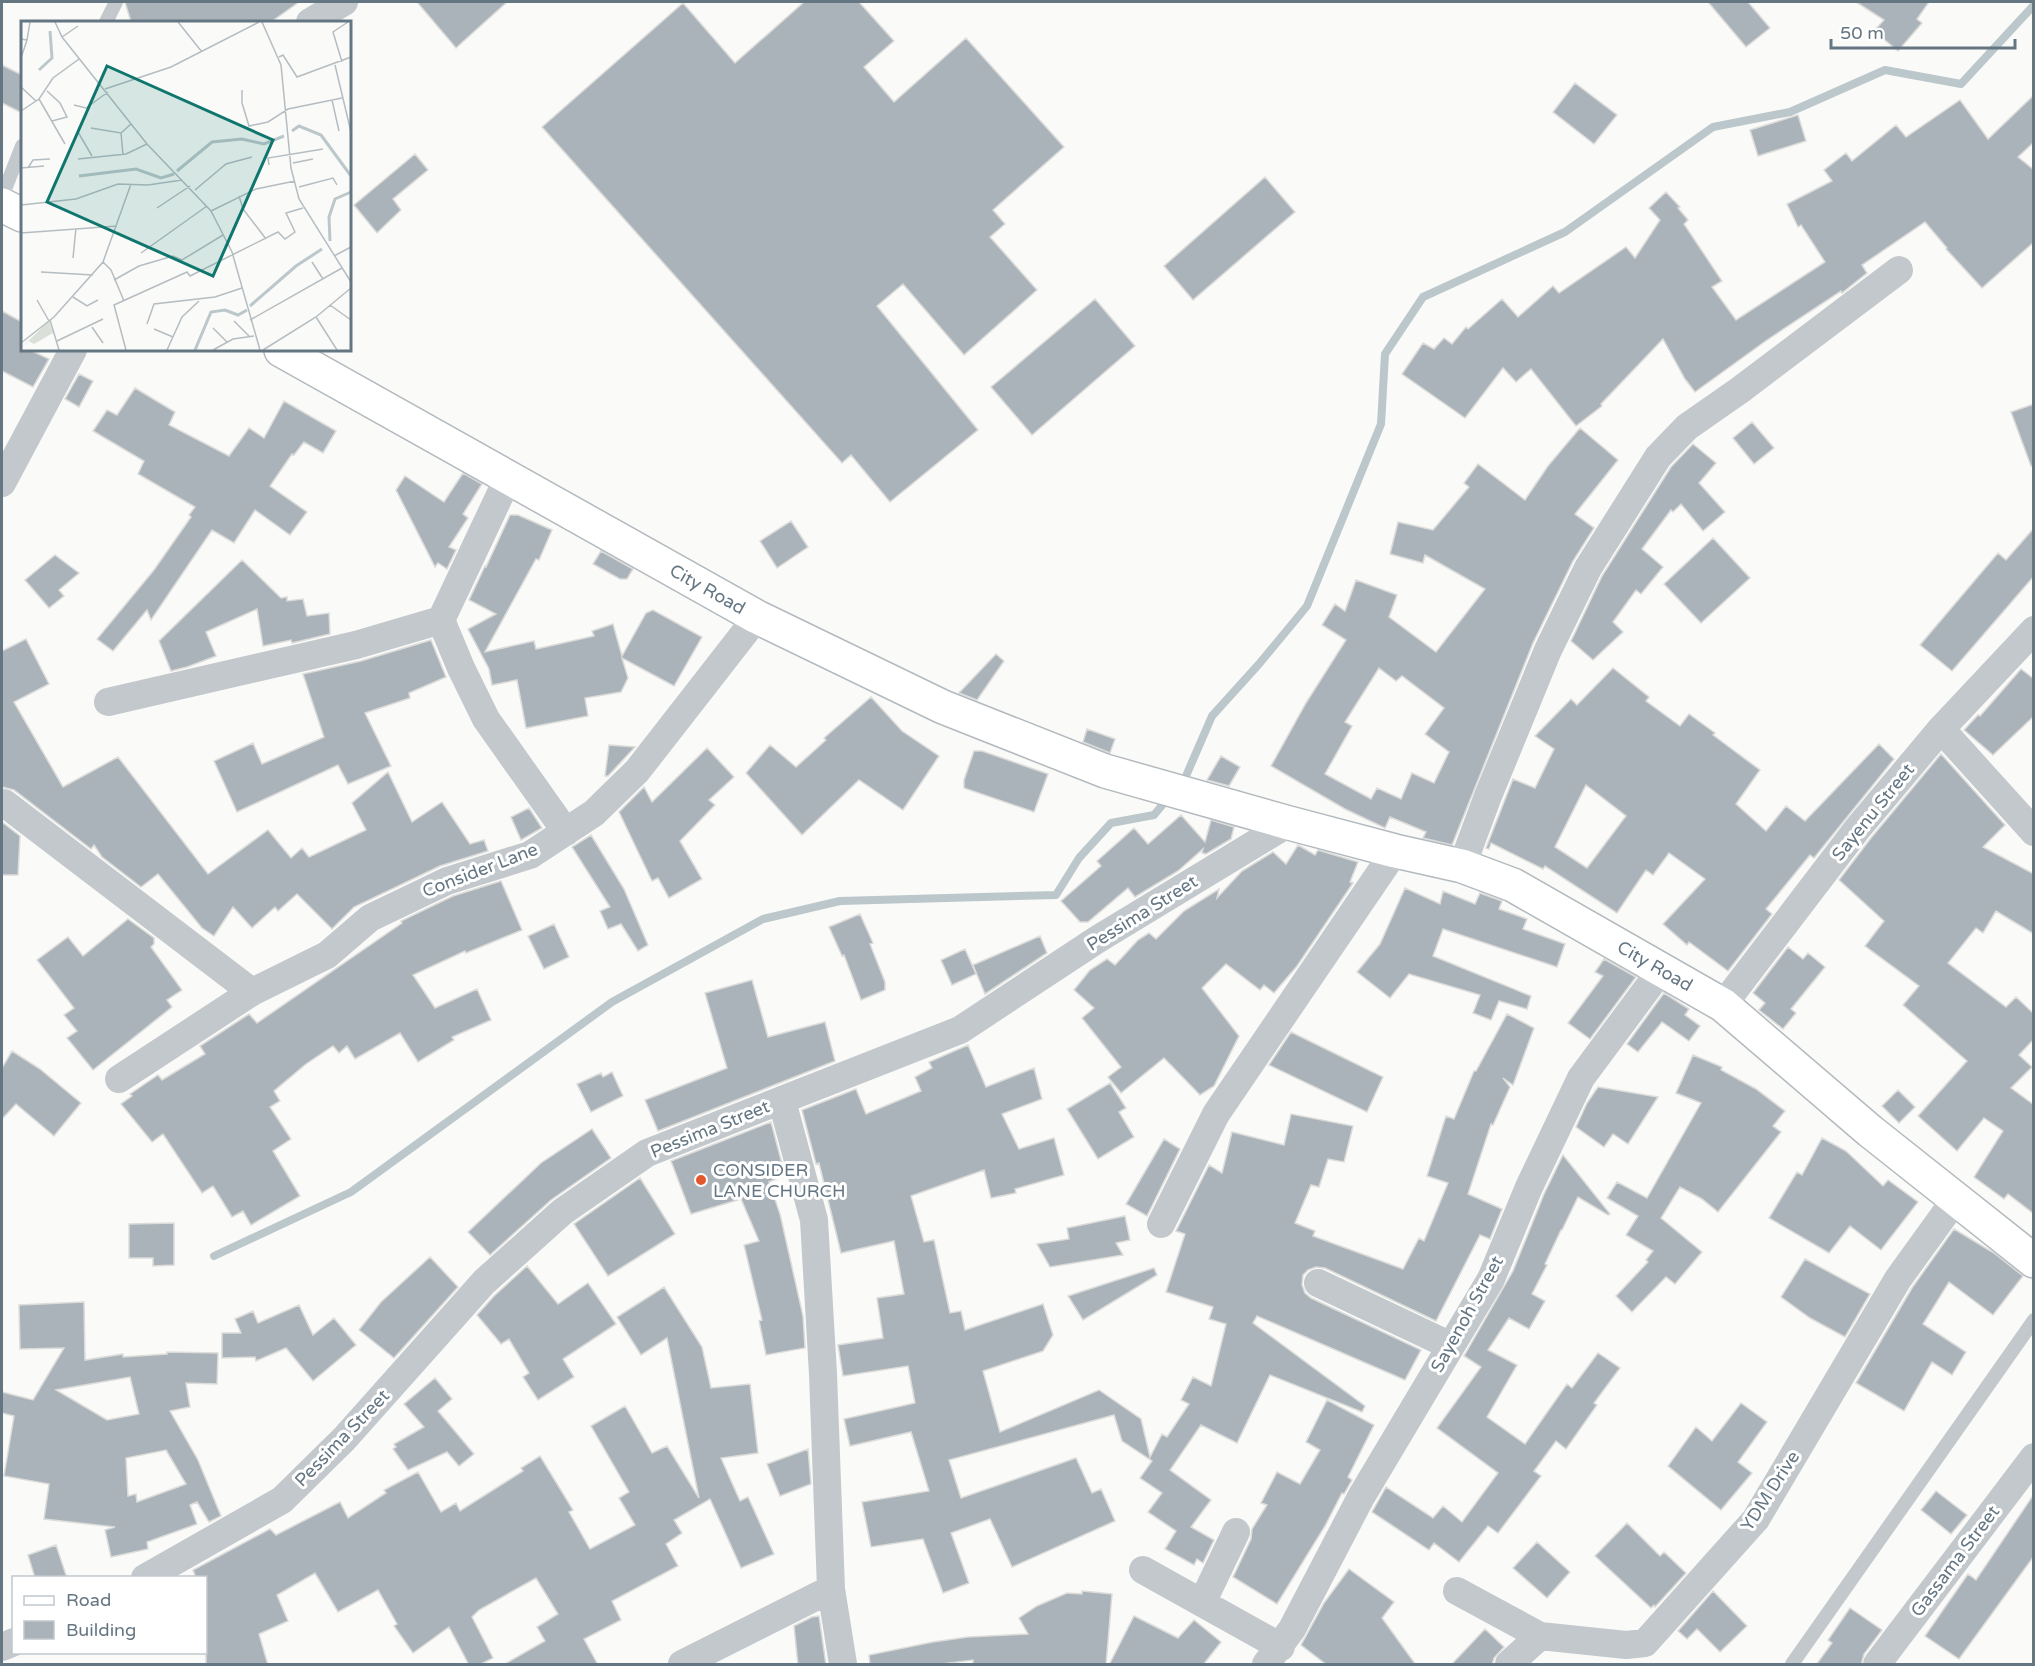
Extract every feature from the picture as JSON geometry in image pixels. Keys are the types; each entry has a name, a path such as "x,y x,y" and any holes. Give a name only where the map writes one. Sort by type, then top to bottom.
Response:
{"main road":[{"path":"2,205 21,214"},
{"name":"City Road","path":"284,351 757,616 943,707 1105,771 1289,823 1462,866 1513,885 1723,1005 1870,1131 2034,1261"}],"street":[{"path":"312,21 344,2"},
{"path":"1462,866 1488,795 1548,650 1587,568 1658,457 1687,427 1740,390 1899,270"},
{"path":"2,483 72,351"},
{"path":"508,478 441,620 486,719 566,832"},
{"name":"Consider Lane","path":"119,1079 252,992 327,956 370,918 447,881 530,855 594,813 637,771 757,616"},
{"path":"108,702 356,645 441,620"},
{"name":"Sayenu Street","path":"1723,1005 1858,828 1941,729 2034,630"},
{"path":"1941,729 2034,832"},
{"path":"4,803 252,992"},
{"name":"Pessima Street","path":"149,1576 282,1500 344,1439 484,1282 562,1212 647,1153 960,1030 1098,939 1289,823"},
{"path":"1161,1224 1216,1114 1395,851"},
{"name":"Sayenoh Street","path":"1280,1647 1361,1497 1491,1279 1529,1187 1581,1078 1662,970"},
{"path":"782,1101 813,1220 823,1374 831,1589 843,1665"},
{"name":"YDM Drive","path":"1540,1636 1626,1645 1645,1643 1756,1519 1898,1279 1955,1200"},
{"path":"1318,1283 1451,1346"},
{"name":"Gassama Street","path":"1877,1665 2034,1457"},
{"path":"1202,1603 1236,1533"},
{"path":"1143,1570 1280,1647"},
{"path":"681,1665 831,1589"},
{"path":"1457,1592 1540,1636 1509,1665"}],"lane":[{"path":"106,21 116,2"},
{"path":"2,197 21,149"},
{"path":"1792,1665 2034,1320"}],"building":[{"path":"125,2 299,2 272,21 131,21"},
{"path":"417,2 507,2 456,48"},
{"path":"804,2 859,2 894,41 864,67 894,102 966,38 1064,147 993,210 1005,224 990,237 1037,290 964,355 903,284 877,306 978,430 890,502 851,455 842,463 542,127 683,3 735,63"},
{"path":"1708,2 1748,2 1770,28 1746,47"},
{"path":"1856,2 1929,2 1917,19 1922,23 1898,51 1874,31 1884,20"},
{"path":"2,65 21,74 21,112 2,103"},
{"path":"1575,83 1617,115 1594,144 1553,112"},
{"path":"2034,95 2034,142 2018,157 2034,170 2034,242 1982,288 1925,222 1862,265 1867,273 1842,293 1841,291 1767,340 1695,392 1685,379 1663,339 1601,404 1602,406 1576,426 1531,369 1516,382 1503,368 1465,418 1402,374 1423,343 1434,349 1444,338 1452,344 1466,327 1468,329 1502,299 1518,317 1553,286 1559,293 1626,247 1635,258 1660,220 1649,208 1666,192 1680,207 1678,208 1688,220 1684,224 1722,281 1712,287 1736,320 1825,262 1801,225 1798,227 1787,204 1832,181 1824,170 1846,153 1852,161 1896,125 1906,137 1960,100 1988,139"},
{"path":"1798,115 1806,141 1758,156 1750,130"},
{"path":"415,154 428,170 393,199 401,210 377,233 354,205"},
{"path":"1265,177 1295,212 1193,300 1164,266"},
{"path":"1095,299 1135,346 1032,435 991,387"},
{"path":"2,311 21,321 21,351 32,351 49,359 33,387 2,371"},
{"path":"79,374 93,381 79,407 65,399"},
{"path":"135,388 175,412 169,425 229,456 249,428 264,438 284,401 336,431 323,453 304,442 294,455 292,454 270,486 307,512 290,535 255,510 234,543 212,530 151,620 147,610 113,651 97,639 154,570 191,517 189,515 195,507 138,474 144,461 93,431 107,410 117,415"},
{"path":"2034,404 2034,466 2031,466 2011,412"},
{"path":"1752,422 1774,448 1754,464 1733,438"},
{"path":"1580,428 1618,460 1575,514 1594,528 1573,561 1533,643 1452,845 1423,838 1426,832 1390,817 1385,828 1345,809 1271,766 1306,703 1346,640 1322,625 1335,604 1345,611 1356,580 1397,595 1389,617 1436,652 1485,589 1425,555 1423,563 1390,554 1398,522 1433,530 1469,487 1464,483 1478,464 1525,500 1548,466","holes":["1379,668 1396,681 1402,676 1444,708 1425,734 1449,752 1434,783 1412,773 1401,799 1377,788 1371,799 1325,774 1352,726 1345,722"]},
{"path":"1693,444 1716,463 1699,483 1725,512 1703,531 1681,504 1673,512 1671,510 1642,549 1663,567 1641,594 1636,590 1613,622 1623,632 1593,660 1571,641 1602,576 1671,467"},
{"path":"463,473 482,484 463,514 468,518 449,547 456,550 447,569 438,563 435,567 396,490 405,476 444,502"},
{"path":"510,515 518,515 552,530 539,560 536,559 485,652 534,641 536,649 594,636 592,631 613,624 622,656 646,613 653,610 702,637 674,686 622,658 628,678 621,692 585,698 588,716 526,728 517,680 492,685 489,669 468,629 496,614 469,600"},
{"path":"791,521 808,547 777,568 760,541"},
{"path":"2034,528 2034,576 1952,671 1920,645 1998,553 2006,560"},
{"path":"1713,538 1750,578 1701,623 1664,584"},
{"path":"601,551 633,569 627,579 620,579 593,564"},
{"path":"55,555 79,573 59,590 64,596 49,608 25,580"},
{"path":"242,560 281,598 287,597 287,601 303,599 307,616 329,613 330,634 292,643 291,640 263,646 257,609 206,632 216,656 171,671 159,641"},
{"path":"26,639 49,684 14,702 63,787 118,757 208,874 268,830 291,858 302,848 309,857 366,830 352,803 388,772 412,822 442,802 470,844 484,840 488,851 440,866 354,907 332,929 297,894 278,911 275,907 252,928 233,907 214,936 202,928 158,874 141,887 102,857 94,845 91,849 14,790 2,787 2,651"},
{"path":"431,640 446,677 409,693 410,698 365,713 391,766 348,784 338,765 237,812 214,761 253,743 262,764 324,737 303,674 361,661"},
{"path":"996,654 1004,661 977,700 959,693"},
{"path":"1613,668 1649,697 1646,701 1680,726 1689,714 1760,770 1736,804 1766,831 1786,806 1805,821 1879,744 1894,759 1814,858 1810,855 1766,909 1772,914 1728,971 1689,942 1687,945 1663,924 1705,879 1669,853 1653,875 1646,870 1617,913 1545,866 1543,869 1491,843 1489,849 1486,848 1513,779 1535,788 1554,749 1535,736 1571,699 1577,705","holes":["1586,785 1626,816 1587,868 1555,847"]},
{"path":"2021,669 2034,679 2034,716 1993,755 1964,730 1978,715 1980,716"},
{"path":"871,697 902,731 939,756 903,810 859,780 802,835 746,773 770,745 796,767 826,740 824,738"},
{"path":"1087,729 1115,739 1110,753 1083,742"},
{"path":"609,745 635,747 608,776 605,776"},
{"path":"707,748 734,777 709,800 715,805 680,841 702,879 669,898 658,878 652,881 619,812 644,787 652,802"},
{"path":"974,751 982,751 1048,774 1034,812 964,788 964,780"},
{"path":"1941,754 2005,825 1983,847 2034,874 2034,934 1996,911 1983,933 1976,928 1948,963 2006,1007 2016,997 2034,1014 2034,1039 2019,1055 2032,1067 2011,1088 2034,1105 2034,1214 2008,1194 2004,1199 1974,1177 2003,1131 1984,1118 1957,1151 1918,1116 1967,1061 1903,1005 1919,986 1865,946 1884,921 1839,880"},
{"path":"1221,756 1240,767 1229,786 1207,780"},
{"path":"529,808 542,828 521,840 511,817"},
{"path":"1181,815 1205,842 1211,820 1234,827 1231,839 1206,854 1202,853 1203,849 1178,871 1135,897 1128,888 1088,922 1080,922 1061,901 1101,866 1097,861 1134,828 1148,844"},
{"path":"2,822 20,836 18,875 2,875"},
{"path":"591,835 624,889 648,945 638,951 621,924 608,929 600,911 610,907 572,847"},
{"path":"1298,845 1315,855 1318,850 1358,862 1350,882 1353,883 1297,966 1274,993 1264,985 1260,990 1226,964 1202,988 1239,1036 1214,1086 1200,1095 1164,1058 1121,1093 1108,1077 1121,1067 1082,1018 1094,1008 1074,990 1090,970 1107,959 1115,965 1138,940 1149,933 1156,939 1184,911 1219,889 1217,898 1242,871 1273,852 1286,864"},
{"path":"501,881 522,930 466,953 465,951 413,975 435,1008 477,989 491,1020 452,1037 454,1040 418,1062 400,1033 355,1059 347,1046 339,1053 333,1046 306,1064 274,1091 280,1101 270,1107 291,1139 273,1151 300,1196 251,1225 243,1211 232,1217 213,1186 202,1193 163,1134 152,1142 121,1104 132,1096 130,1094 158,1075 162,1080 205,1054 200,1046 249,1014 257,1023 402,923 401,921 453,896"},
{"path":"1405,888 1440,904 1443,891 1475,904 1480,893 1502,901 1499,909 1527,919 1523,929 1565,944 1557,967 1443,929 1433,956 1531,996 1527,1009 1499,1001 1491,1020 1473,1013 1480,995 1409,974 1390,998 1357,972 1380,944"},
{"path":"860,914 873,943 870,944 885,982 885,990 861,1000 844,955 842,956 829,927"},
{"path":"128,919 154,938 154,944 151,947 182,990 167,1000 172,1007 93,1070 67,1038 77,1031 64,1015 74,1008 37,960 68,937 83,956"},
{"path":"554,924 569,957 544,969 528,936"},
{"path":"1040,936 1047,953 985,994 973,965"},
{"path":"1788,947 1803,959 1808,953 1825,967 1791,1009 1796,1013 1783,1029 1759,1010 1765,1003 1753,993"},
{"path":"965,949 976,974 952,985 941,960"},
{"path":"1604,959 1636,977 1590,1039 1568,1023 1603,976 1595,972"},
{"path":"752,980 768,1037 825,1022 835,1061 658,1131 645,1100 727,1068 705,993"},
{"path":"1664,993 1689,1009 1685,1015 1700,1026 1689,1041 1662,1022 1638,1052 1627,1044"},
{"path":"1507,1014 1534,1028 1513,1085 1503,1078 1510,1087 1493,1125 1491,1124 1468,1194 1502,1209 1490,1239 1480,1235 1436,1321 1325,1268 1316,1267 1303,1275 1302,1285 1305,1293 1311,1298 1421,1350 1405,1380 1257,1316 1253,1323 1365,1406 1362,1412 1270,1375 1237,1443 1201,1425 1170,1470 1211,1500 1191,1527 1214,1540 1203,1563 1197,1559 1194,1565 1165,1549 1176,1531 1148,1512 1162,1493 1140,1478 1152,1461 1122,1441 1114,1415 949,1460 961,1498 1076,1458 1092,1493 1101,1489 1115,1521 1012,1567 990,1519 951,1533 969,1583 943,1593 923,1539 871,1547 862,1502 929,1491 911,1432 850,1446 844,1419 915,1403 908,1366 843,1376 838,1345 883,1338 877,1298 904,1294 894,1241 841,1253 819,1163 816,1164 802,1110 856,1089 866,1114 921,1091 915,1077 932,1068 929,1062 968,1045 986,1087 1034,1068 1042,1099 1002,1114 1019,1149 1054,1138 1064,1175 1015,1189 1016,1193 991,1198 984,1170 911,1196 924,1242 934,1240 950,1313 961,1311 965,1330 1043,1304 1053,1335 1043,1351 983,1371 1000,1432 1099,1390 1141,1419 1150,1457 1162,1434 1167,1437 1189,1404 1181,1400 1193,1377 1211,1386 1226,1324 1209,1319 1213,1307 1166,1292 1185,1234 1176,1231 1209,1165 1222,1173 1232,1132 1284,1145 1291,1114 1353,1126 1344,1162 1328,1159 1319,1187 1311,1185 1295,1223 1315,1231 1313,1236 1403,1269 1419,1238 1424,1241 1448,1183 1427,1176 1446,1116 1454,1119 1474,1071"},
{"path":"1291,1032 1383,1077 1367,1112 1269,1065"},
{"path":"12,1051 40,1069 81,1103 54,1136 16,1104 2,1119 2,1068"},
{"path":"1693,1055 1722,1067 1721,1070 1756,1089 1785,1111 1773,1126 1781,1132 1718,1212 1702,1199 1680,1187 1661,1218 1702,1252 1675,1284 1666,1277 1632,1312 1616,1296 1648,1262 1646,1260 1653,1251 1626,1235 1638,1216 1607,1198 1617,1182 1647,1198 1701,1103 1676,1093"},
{"path":"612,1072 623,1096 591,1112 577,1084 601,1073 603,1077"},
{"path":"1110,1083 1126,1108 1119,1112 1134,1137 1098,1159 1067,1109"},
{"path":"1598,1087 1658,1097 1628,1144 1613,1134 1604,1147 1576,1127 1587,1103"},
{"path":"1898,1090 1915,1107 1899,1123 1882,1106"},
{"path":"771,1122 785,1175 769,1182 780,1214 803,1316 805,1348 766,1355 759,1321 762,1320 744,1245 759,1241 741,1199 691,1214 671,1161"},
{"path":"592,1129 611,1158 551,1200 490,1255 468,1232 541,1163"},
{"path":"1822,1138 1846,1151 1883,1186 1888,1180 1918,1202 1881,1250 1850,1226 1829,1253 1769,1218 1797,1172 1802,1175"},
{"path":"1164,1139 1180,1149 1147,1216 1126,1204"},
{"path":"1563,1155 1610,1214 1608,1215 1578,1197 1532,1294 1545,1301 1529,1329 1509,1318 1488,1350 1517,1365 1487,1417 1525,1444 1567,1384 1572,1388 1598,1353 1620,1368 1594,1403 1597,1405 1566,1449 1556,1441 1534,1471 1541,1476 1498,1533 1488,1526 1459,1562 1434,1543 1429,1550 1372,1512 1386,1487 1433,1518 1443,1506 1462,1522 1498,1473 1437,1428 1481,1367 1464,1356 1513,1271 1544,1194"},
{"path":"640,1178 675,1234 608,1276 574,1224"},
{"path":"1125,1216 1130,1240 1116,1243 1123,1255 1050,1267 1037,1244 1069,1239 1067,1228"},
{"path":"174,1223 174,1265 153,1266 153,1258 129,1258 129,1224"},
{"path":"1954,1229 1994,1253 2023,1276 1993,1315 1949,1282 1923,1324 1966,1352 1952,1375 1932,1362 1904,1411 1856,1383 1912,1288"},
{"path":"430,1257 458,1287 394,1358 359,1330 381,1302"},
{"path":"1805,1259 1870,1294 1845,1337 1810,1318 1781,1297"},
{"path":"527,1266 558,1304 588,1283 616,1324 563,1359 574,1377 538,1400 523,1377 529,1373 509,1339 501,1344 477,1315"},
{"path":"1154,1268 1157,1275 1083,1320 1068,1296"},
{"path":"664,1287 702,1347 711,1388 750,1384 758,1453 721,1458 740,1501 748,1497 774,1554 741,1568 710,1499 674,1520 682,1533 666,1544 678,1566 612,1601 621,1620 584,1639 598,1665 503,1665 545,1641 537,1627 558,1614 536,1578 479,1610 472,1617 493,1658 479,1665 469,1665 449,1627 413,1653 394,1626 397,1624 378,1590 338,1612 315,1573 277,1595 288,1621 259,1634 268,1665 206,1665 207,1576 195,1576 193,1570 270,1529 276,1535 340,1502 348,1518 386,1493 384,1490 418,1472 441,1512 456,1503 460,1511 523,1471 521,1468 540,1456 573,1510 569,1512 590,1549 635,1525 619,1498 629,1492 591,1426 625,1406 652,1453 667,1446 699,1498 667,1338 641,1355 617,1317"},
{"path":"84,1302 85,1360 123,1354 123,1357 167,1354 167,1352 218,1353 217,1384 186,1383 190,1407 170,1411 198,1460 221,1516 209,1522 197,1502 190,1505 197,1524 147,1542 148,1549 111,1557 105,1530 115,1527 44,1519 49,1484 4,1476 14,1416 2,1413 2,1392 33,1400 64,1348 20,1349 19,1305","holes":["130,1377 139,1414 107,1420 56,1390","166,1450 186,1484 137,1502 136,1494 128,1496 126,1458"]},
{"path":"299,1305 313,1335 334,1318 356,1345 313,1381 286,1348 256,1361 255,1357 222,1358 222,1333 241,1333 235,1319 253,1311 258,1323"},
{"path":"435,1378 452,1399 438,1411 474,1454 459,1466 447,1452 408,1470 393,1449 396,1447 394,1444 424,1427 404,1404"},
{"path":"1327,1400 1374,1425 1348,1477 1352,1480 1344,1494 1342,1493 1325,1526 1277,1604 1233,1577 1251,1539 1252,1529 1267,1505 1261,1503 1277,1472 1300,1484 1320,1450 1306,1442"},
{"path":"1741,1403 1767,1422 1738,1462 1752,1473 1721,1510 1668,1466 1696,1427 1712,1441"},
{"path":"808,1449 811,1484 780,1496 767,1464"},
{"path":"1936,1491 1967,1515 1951,1534 1921,1510"},
{"path":"2034,1494 2034,1556 1959,1659 1925,1636 1968,1574 1976,1580"},
{"path":"1627,1523 1660,1556 1664,1552 1686,1573 1655,1607 1654,1605 1651,1608 1595,1556"},
{"path":"1537,1542 1570,1572 1547,1598 1513,1568"},
{"path":"56,1545 66,1576 34,1576 28,1555"},
{"path":"1349,1569 1394,1602 1382,1618 1416,1665 1327,1665 1301,1645 1324,1603"},
{"path":"1082,1591 1112,1594 1106,1665 973,1665 973,1660 933,1665 870,1665 869,1655 933,1642 968,1637 1028,1634 1019,1618 1037,1606 1067,1593 1082,1594"},
{"path":"1713,1591 1747,1626 1720,1652 1697,1629 1687,1639 1678,1631"},
{"path":"1850,1608 1882,1630 1864,1654 1861,1665 1816,1665 1832,1643 1828,1640"},
{"path":"819,1616 826,1665 798,1665 794,1626"},
{"path":"1134,1616 1178,1638 1194,1620 1221,1642 1203,1665 1109,1665"},
{"path":"1485,1629 1504,1647 1494,1658 1492,1665 1451,1665"}],"waterway":[{"path":"1181,783 1212,716 1307,606 1381,424 1385,354 1423,297 1565,232 1713,127 1790,112 1885,70 1961,84 2034,5"},
{"path":"214,1256 351,1192 612,1002 763,919 840,901 1056,895 1079,858 1111,823 1154,815 1169,797"}],"place":[{"name":"CONSIDER LANE CHURCH","path":"701,1180"}]}
